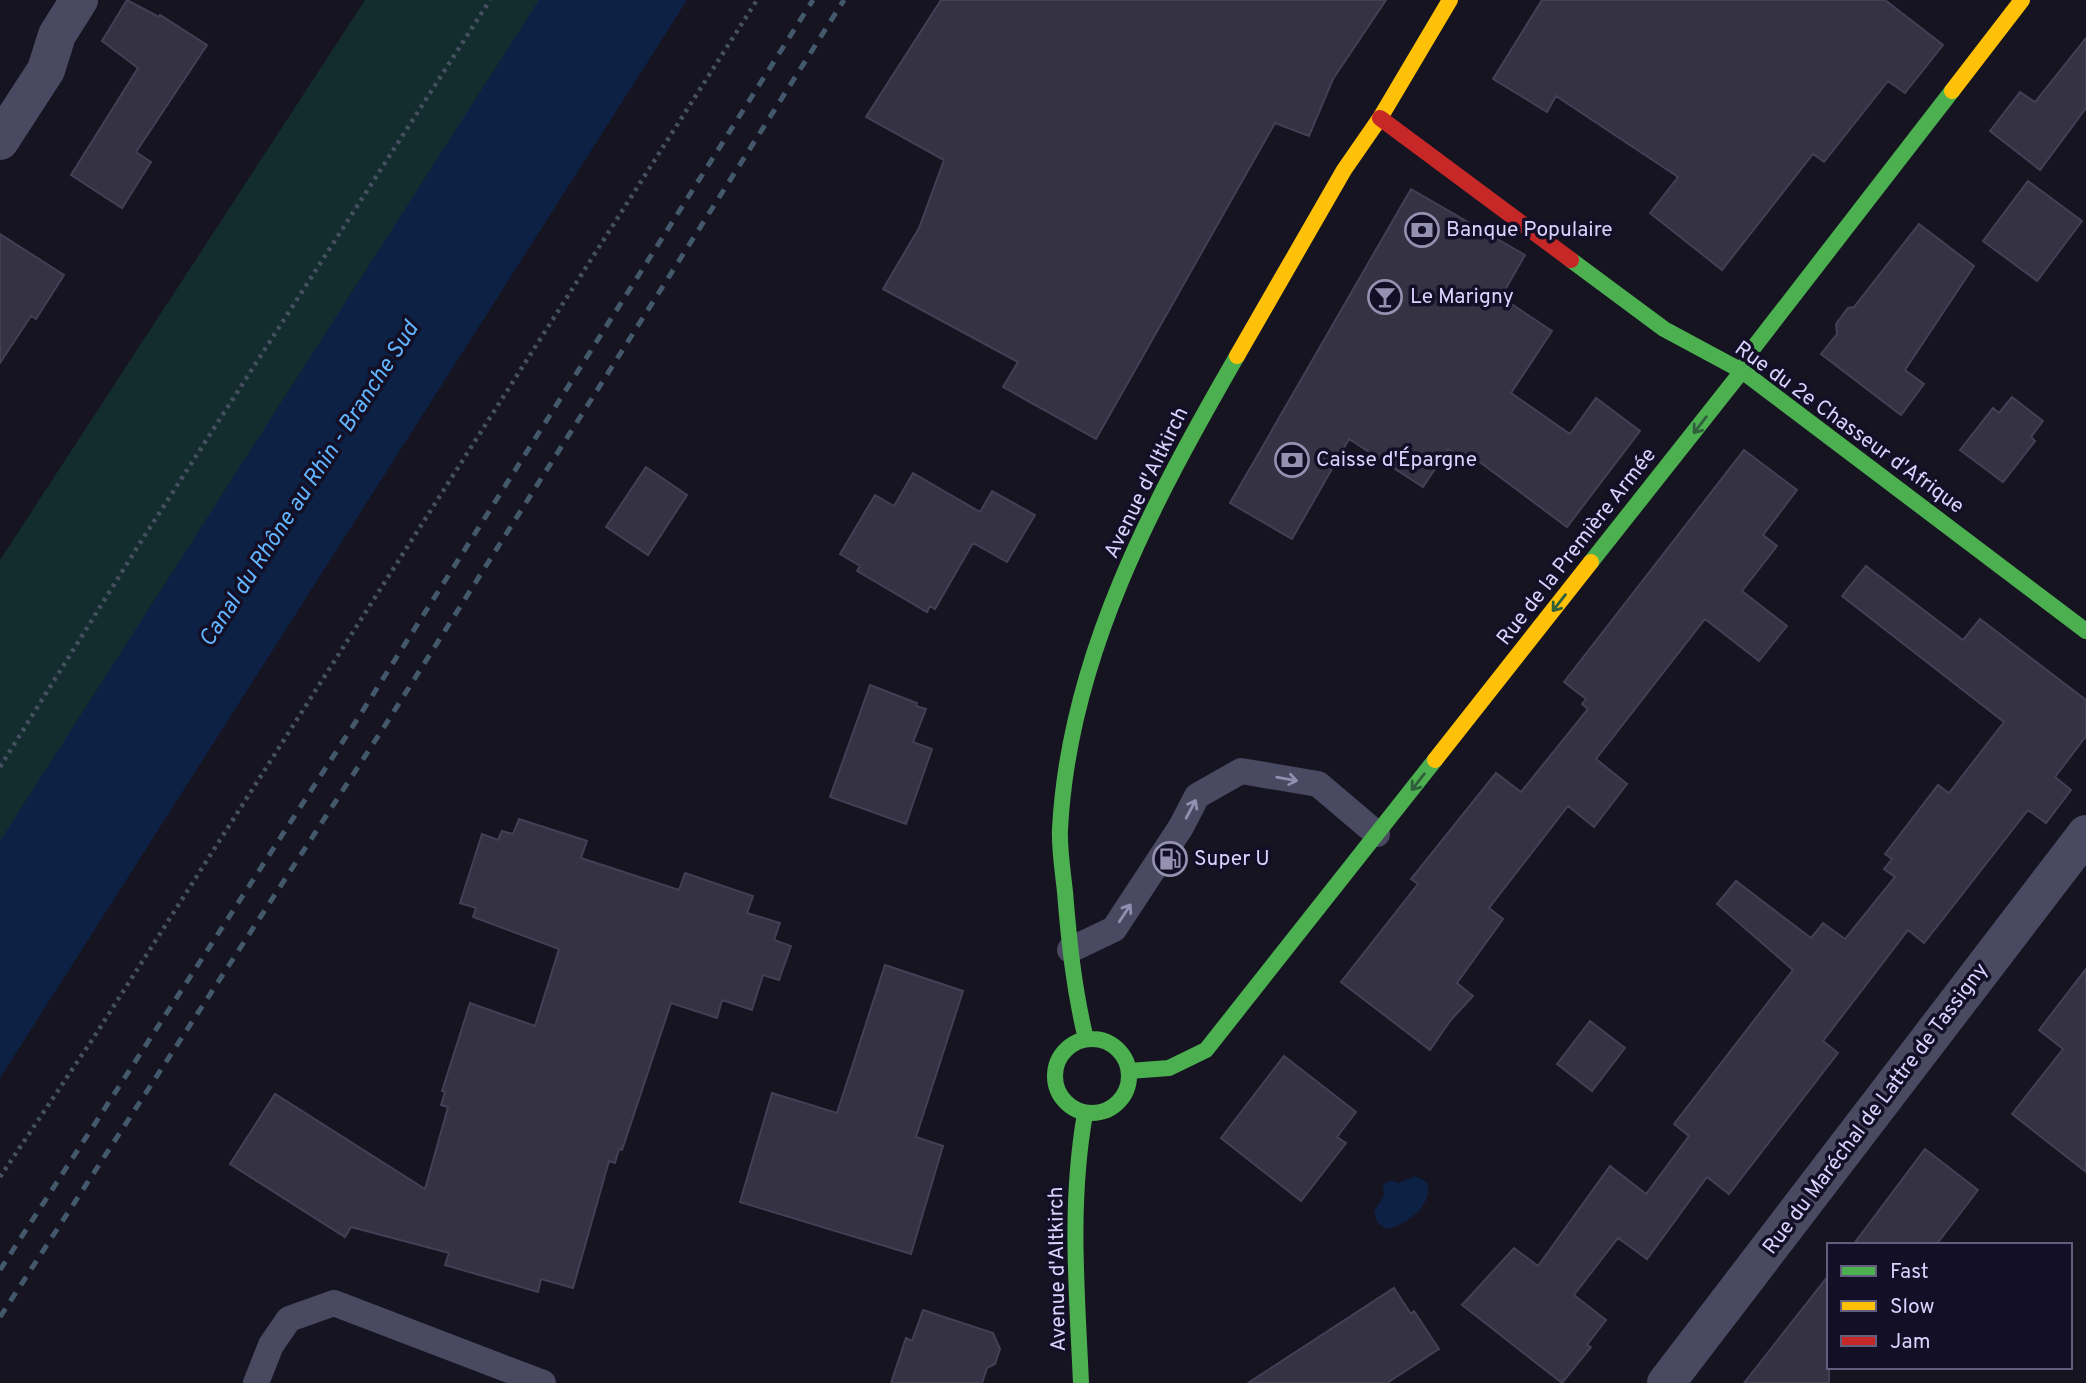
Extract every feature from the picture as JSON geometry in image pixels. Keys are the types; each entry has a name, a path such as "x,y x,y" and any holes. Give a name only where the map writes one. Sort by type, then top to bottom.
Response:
{"street":[{"path":"0,142 46,70 57,35 79,0"},
{"name":"Avenue d'Altkirch","path":"1086,1039 1073,986 1060,831 1068,754 1090,667 1140,533 1170,474 1344,170 1380,118 1450,0"},
{"name":"Rue de la Première Armée","path":"1129,1071 1169,1068 1206,1049 1742,371 1754,346 2022,0"},
{"name":"Rue du 2e Chasseur d'Afrique","path":"1380,118 1664,329 1742,371 2086,631"},
{"name":"Rue du Maréchal de Lattre de Tassigny","path":"1666,1383 2086,834"},
{"path":"1086,1039 1109,1043 1126,1060 1129,1071 1125,1094 1108,1111 1085,1114 1064,1103 1054,1081 1058,1058 1075,1042 1086,1039"},
{"name":"Avenue d'Altkirch","path":"1082,1383 1074,1222 1079,1142 1085,1114"}],"lane":[{"path":"1070,950 1114,929 1198,796 1241,771 1318,785 1377,834"},
{"path":"256,1383 271,1345 289,1319 334,1303 542,1383"}],"path":[{"path":"0,767 147,531 490,0"},
{"path":"0,1177 94,1037 757,0"}],"green space":[{"path":"365,0 541,0 0,844 0,560"}],"water":[{"name":"Canal du Rhône au Rhin - Branche Sud","path":"539,0 687,0 0,1078 0,841"},
{"path":"1415,1176 1427,1182 1427,1198 1409,1219 1393,1228 1385,1229 1377,1222 1374,1211 1384,1196 1383,1185 1390,1180 1398,1183"}],"building":[{"path":"127,0 159,17 160,15 207,45 136,152 151,162 122,208 71,175 138,68 102,41"},
{"path":"941,0 1386,0 1333,79 1309,136 1275,123 1096,439 1003,387 1018,362 883,289 919,228 944,160 866,117"},
{"path":"1542,0 1885,0 1943,45 1905,93 1888,81 1824,162 1813,154 1722,270 1650,213 1678,177 1556,96 1547,112 1493,79"},
{"path":"2086,38 2086,108 2040,170 1990,131 2020,92 2035,102"},
{"path":"2028,181 2082,221 2037,281 1983,241"},
{"path":"1411,189 1525,255 1501,297 1552,331 1511,393 1570,434 1596,398 1640,431 1567,527 1473,457 1469,462 1448,449 1423,487 1349,439 1292,539 1230,503"},
{"path":"1919,224 1974,266 1905,370 1924,384 1901,415 1821,354 1837,334 1836,324 1848,308 1854,307"},
{"path":"0,234 64,275 36,319 31,316 0,363"},
{"path":"2012,397 2043,421 2031,437 2035,441 2003,482 1960,450 1993,408 1999,413"},
{"path":"1744,450 1797,490 1763,535 1777,546 1742,591 1787,626 1759,661 1705,619 1596,759 1627,784 1594,827 1568,806 1489,908 1503,919 1457,983 1473,996 1450,1021 1430,1050 1341,982 1418,884 1411,879 1496,773 1521,792 1588,709 1582,704 1586,699 1564,682"},
{"path":"646,467 687,495 648,555 606,527"},
{"path":"913,473 980,512 992,491 1035,515 1007,562 973,543 935,609 930,606 927,612 857,571 860,566 840,554 875,495 894,506"},
{"path":"1866,566 1963,640 1980,619 2086,700 2086,736 2055,777 2071,790 2046,823 2028,810 1924,943 1908,930 1823,1041 1838,1053 1729,1194 1707,1177 1647,1259 1618,1238 1574,1295 1606,1320 1587,1345 1591,1347 1562,1383 1462,1305 1514,1248 1538,1266 1610,1166 1646,1194 1689,1136 1674,1124 1793,970 1717,904 1736,881 1811,938 1823,923 1845,939 1895,877 1884,869 1892,859 1885,854 1938,785 1949,793 2004,722 1842,596"},
{"path":"870,685 926,709 913,742 932,749 906,824 830,797"},
{"path":"519,819 587,841 581,858 679,890 685,873 753,896 747,913 780,923 774,940 791,946 779,980 763,975 752,1010 722,1000 717,1018 671,1003 622,1150 619,1149 615,1163 609,1161 573,1288 541,1279 538,1292 445,1265 449,1253 351,1227 345,1237 230,1164 275,1094 425,1189 448,1107 441,1105 445,1092 442,1091 470,1003 535,1026 559,949 473,917 476,908 460,903 482,834 498,840 502,831 513,834"},
{"path":"885,965 963,991 916,1137 943,1146 911,1254 740,1202 772,1093 837,1113"},
{"path":"2086,969 2086,1172 2012,1114 2063,1049 2039,1030"},
{"path":"1590,1021 1625,1048 1592,1091 1557,1064"},
{"path":"1284,1056 1356,1112 1337,1137 1346,1143 1301,1201 1221,1138"},
{"path":"1925,1149 1978,1190 1938,1243 1854,1243"},
{"path":"1827,1278 1829,1383 1744,1383"},
{"path":"1394,1288 1411,1314 1414,1311 1439,1349 1387,1383 1248,1383"},
{"path":"923,1310 993,1333 1000,1349 995,1364 987,1368 982,1383 891,1383 906,1338 912,1341"}],"railway":[{"path":"0,1270 360,715 813,0"},
{"path":"0,1317 384,727 844,0"}],"traffic: fast":[{"path":"1591,562 1742,371 1754,347 1952,91"},
{"path":"1571,260 1664,329 1742,371 2086,631"},
{"path":"1086,1039 1072,966 1060,837 1067,765 1080,703 1098,642 1146,524 1237,356"},
{"path":"1129,1071 1169,1068 1206,1050 1435,760"},
{"path":"1099,1039 1119,1049 1127,1062 1129,1076 1127,1090 1119,1103 1106,1111 1085,1113 1065,1103 1057,1090 1055,1069 1065,1049 1078,1041 1099,1039"},
{"path":"1081,1383 1076,1215 1085,1114"}],"traffic: slow":[{"path":"1237,356 1344,170 1380,118 1450,0"},
{"path":"1952,91 2022,0"},
{"path":"1435,760 1591,562"}],"traffic: jam":[{"path":"1380,118 1571,260"}],"place":[{"name":"Banque Populaire","path":"1422,230"},
{"name":"Le Marigny","path":"1385,297"},
{"name":"Caisse d'Épargne","path":"1292,460"},
{"name":"Super U","path":"1170,859"}]}
